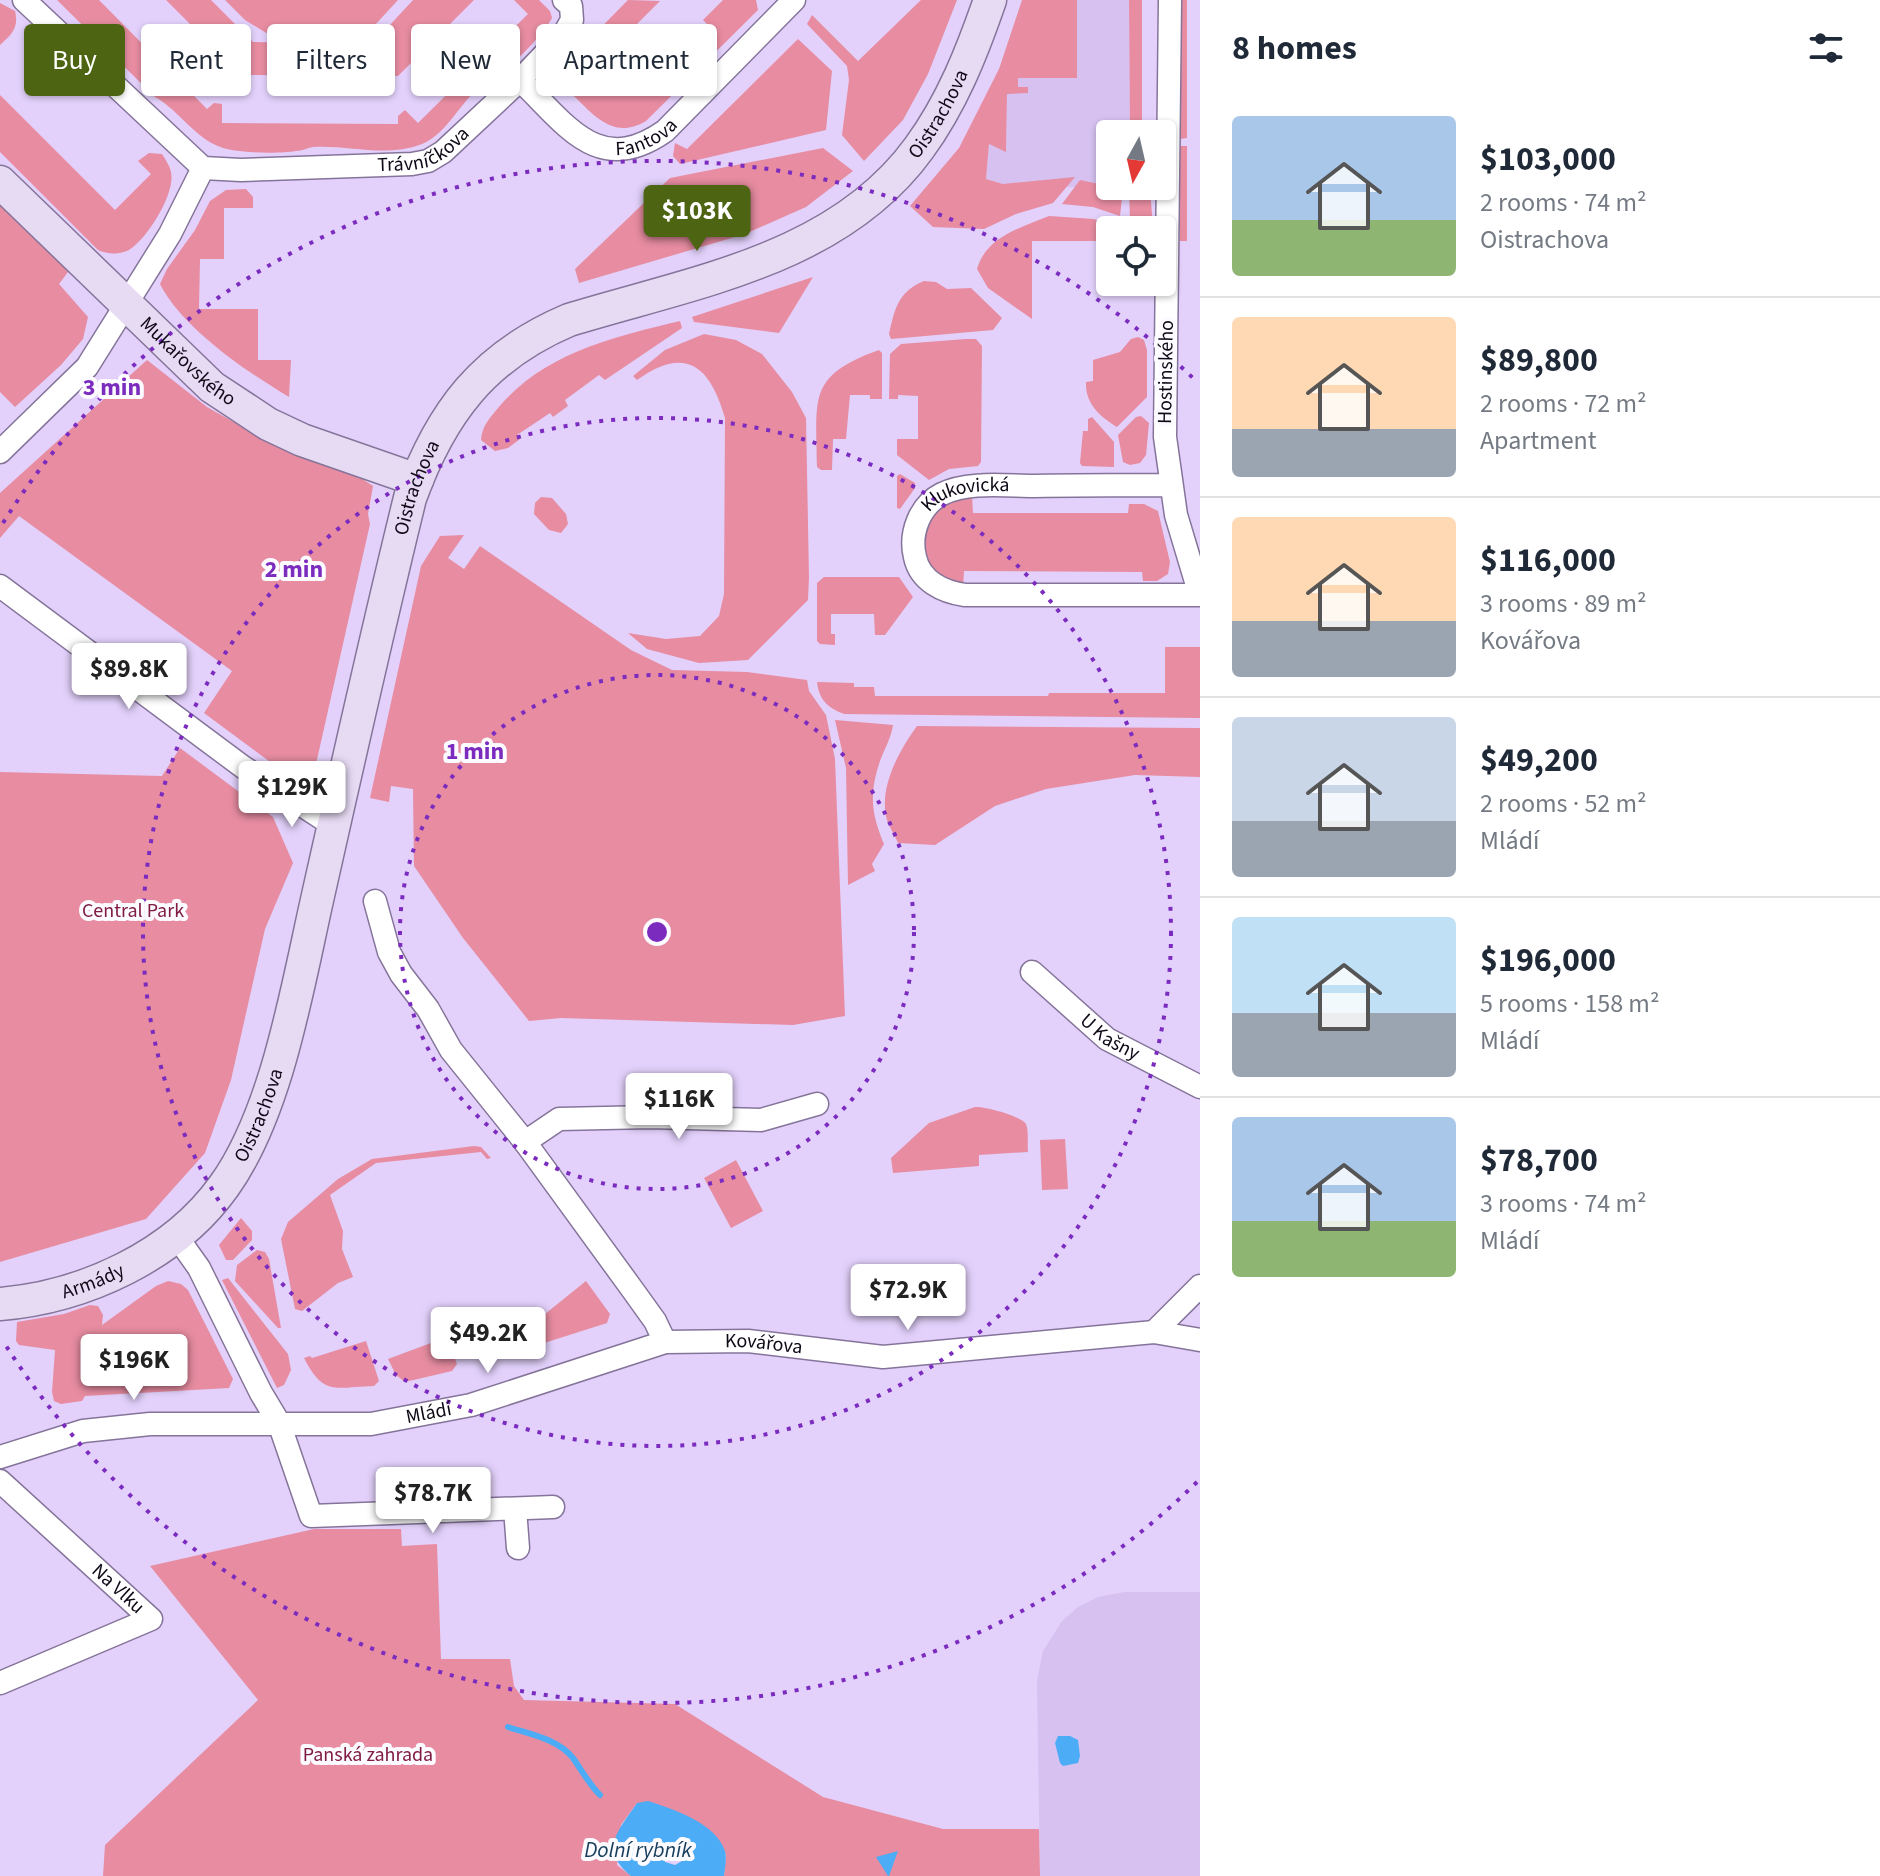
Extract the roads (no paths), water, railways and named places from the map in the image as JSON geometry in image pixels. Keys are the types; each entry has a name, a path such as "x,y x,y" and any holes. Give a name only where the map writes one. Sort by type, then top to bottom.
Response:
{"street":[{"path":"0,452 87,367 170,234 203,168 24,0"},
{"name":"Trávníčkova","path":"520,80 564,34 572,20 571,6 564,0"},
{"name":"Fantova","path":"520,80 569,128 600,149 639,147 665,131 721,78 794,0"},
{"name":"Oistrachova","path":"177,1237 223,1188 239,1164 260,1121 290,1018 402,530 417,480 453,410 485,372 525,341 569,320 773,256 814,239 871,200 897,174 934,127 973,51 990,0"},
{"name":"Hostinského","path":"1170,0 1165,437 1176,515 1200,595"},
{"name":"Trávníčkova","path":"203,168 256,170 428,161 443,152 503,96"},
{"name":"Mukařovského","path":"0,182 212,387 268,424 302,440 417,480"},
{"name":"Klukovická","path":"1170,485 958,488 945,492 929,504 918,520 913,543 916,563 923,575 934,584 950,593 965,595 1200,595"},
{"path":"5,589 276,790 334,826"},
{"path":"375,901 389,952 401,974 428,1009 451,1050 525,1142 655,1321 665,1342"},
{"name":"U Kašny","path":"1032,972 1107,1039 1200,1087"},
{"path":"525,1142 559,1119 651,1117 761,1120 817,1104"},
{"path":"177,1237 199,1268 279,1423 311,1516 553,1507"},
{"name":"Armády","path":"0,1304 72,1289 129,1267 177,1237"},
{"path":"1154,1332 1200,1286"},
{"name":"Kovářova","path":"665,1342 748,1341 883,1357 1154,1332 1200,1340"},
{"name":"Mládí","path":"0,1457 83,1431 150,1424 371,1424 471,1405 665,1342"},
{"name":"Na Vlku","path":"0,1481 151,1619 0,1683"},
{"path":"515,1509 518,1548"}],"water":[{"path":"1058,1736 1078,1740 1078,1763 1063,1766 1060,1763 1055,1743"},
{"name":"Dolní rybník","path":"648,1801 669,1808 713,1832 725,1851 724,1876 631,1876 621,1866 614,1848 618,1831 637,1803","holes":["669,1844 677,1846 683,1853 682,1861 675,1865 665,1862 663,1855"]},
{"path":"898,1851 889,1876 888,1876 876,1857"}],"waterway":[{"path":"508,1727 559,1746 573,1758 600,1795"},
{"path":"662,1843 689,1862"}],"park label":[{"name":"Central Park","path":"133,911"},
{"name":"Panská zahrada","path":"368,1755"}]}
